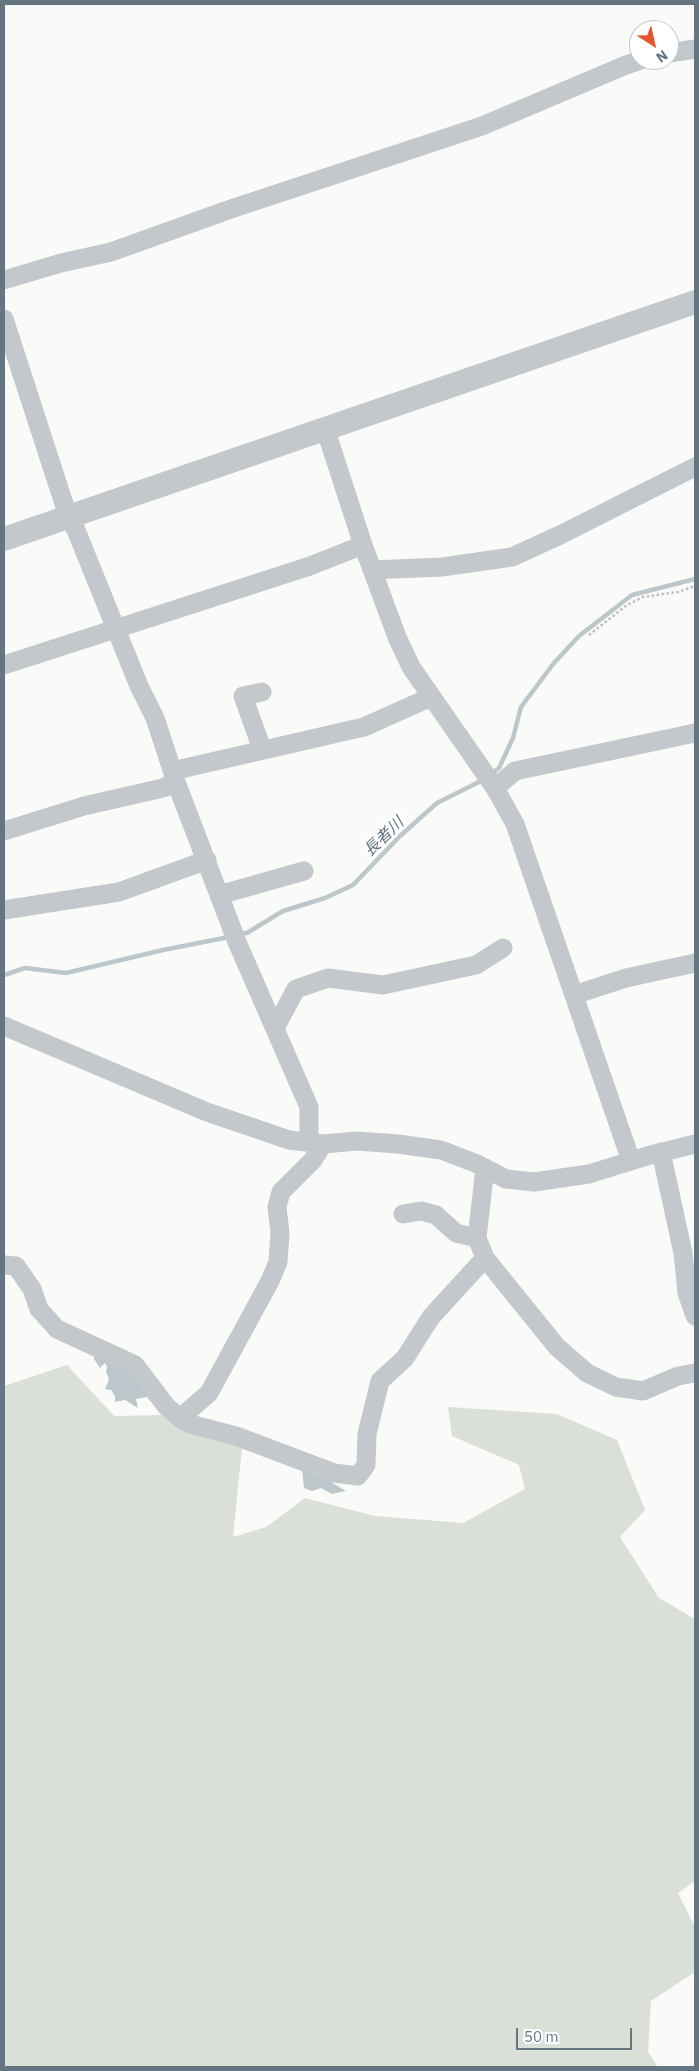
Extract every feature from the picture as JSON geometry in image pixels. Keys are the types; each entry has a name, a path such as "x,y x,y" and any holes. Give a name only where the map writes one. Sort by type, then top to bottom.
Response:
{"street":[{"path":"679,51 695,49"},
{"path":"4,280 61,263 111,252 228,210 482,126 629,64"},
{"path":"4,539 695,302"},
{"path":"4,319 68,516 76,530 139,686 155,718 174,776 235,936 309,1107 316,1143 313,1160 281,1192 277,1207 280,1233 278,1262 270,1281 209,1393 180,1418"},
{"path":"325,428 363,545 400,644 411,667 490,781 515,824 632,1161"},
{"path":"372,570 442,567 512,557 695,467"},
{"path":"4,665 310,566 363,545"},
{"path":"262,692 243,696 262,750"},
{"path":"4,831 84,806 163,788 174,776 262,750 364,727 431,697"},
{"path":"490,781 515,772 695,733"},
{"path":"4,910 119,892 207,860"},
{"path":"220,895 304,871"},
{"path":"275,1028 296,989 328,978 383,985 476,965 503,948"},
{"path":"574,995 626,978 695,963"},
{"path":"4,1026 207,1112 289,1140 316,1143 357,1141 441,1150 485,1168 506,1180 534,1182 589,1174 661,1152 695,1144"},
{"path":"661,1152 683,1253 687,1293 695,1316"},
{"path":"485,1168 477,1238 485,1258 557,1346 587,1373 616,1387 643,1391 678,1376 695,1373"},
{"path":"403,1214 421,1210 436,1215 456,1233 477,1238"},
{"path":"4,1265 16,1266 32,1288 39,1309 57,1329 135,1365 167,1407 190,1424 236,1436 334,1473 358,1476 366,1466 367,1434 380,1381 405,1358 431,1317 485,1258"}],"path":[{"path":"589,635 627,605 643,597 678,592 695,586"}],"shaded area":[{"path":"95,1355 133,1369 156,1402 150,1401 147,1397 136,1399 138,1408 125,1400 115,1402 115,1396 111,1390 105,1389 109,1379 106,1372 107,1367 105,1363 100,1368 94,1359"},
{"path":"67,1365 114,1416 164,1415 242,1448 233,1537 266,1527 305,1498 375,1516 463,1523 525,1489 519,1465 452,1436 448,1407 557,1414 617,1440 645,1510 620,1537 659,1598 695,1619 695,1881 678,1893 695,1927 695,1972 651,2001 648,2052 658,2067 4,2067 4,1386"},
{"path":"302,1468 321,1476 346,1491 332,1494 321,1488 312,1491 304,1488"}],"waterway":[{"name":"長者川","path":"491,774 499,768 513,738 521,707 554,663 579,636 632,595 695,579"},
{"name":"長者川","path":"239,934 247,933 283,911 325,898 353,885 400,836 437,803 483,780"},
{"name":"長者川","path":"4,975 25,968 66,973 163,950 229,937"}]}
